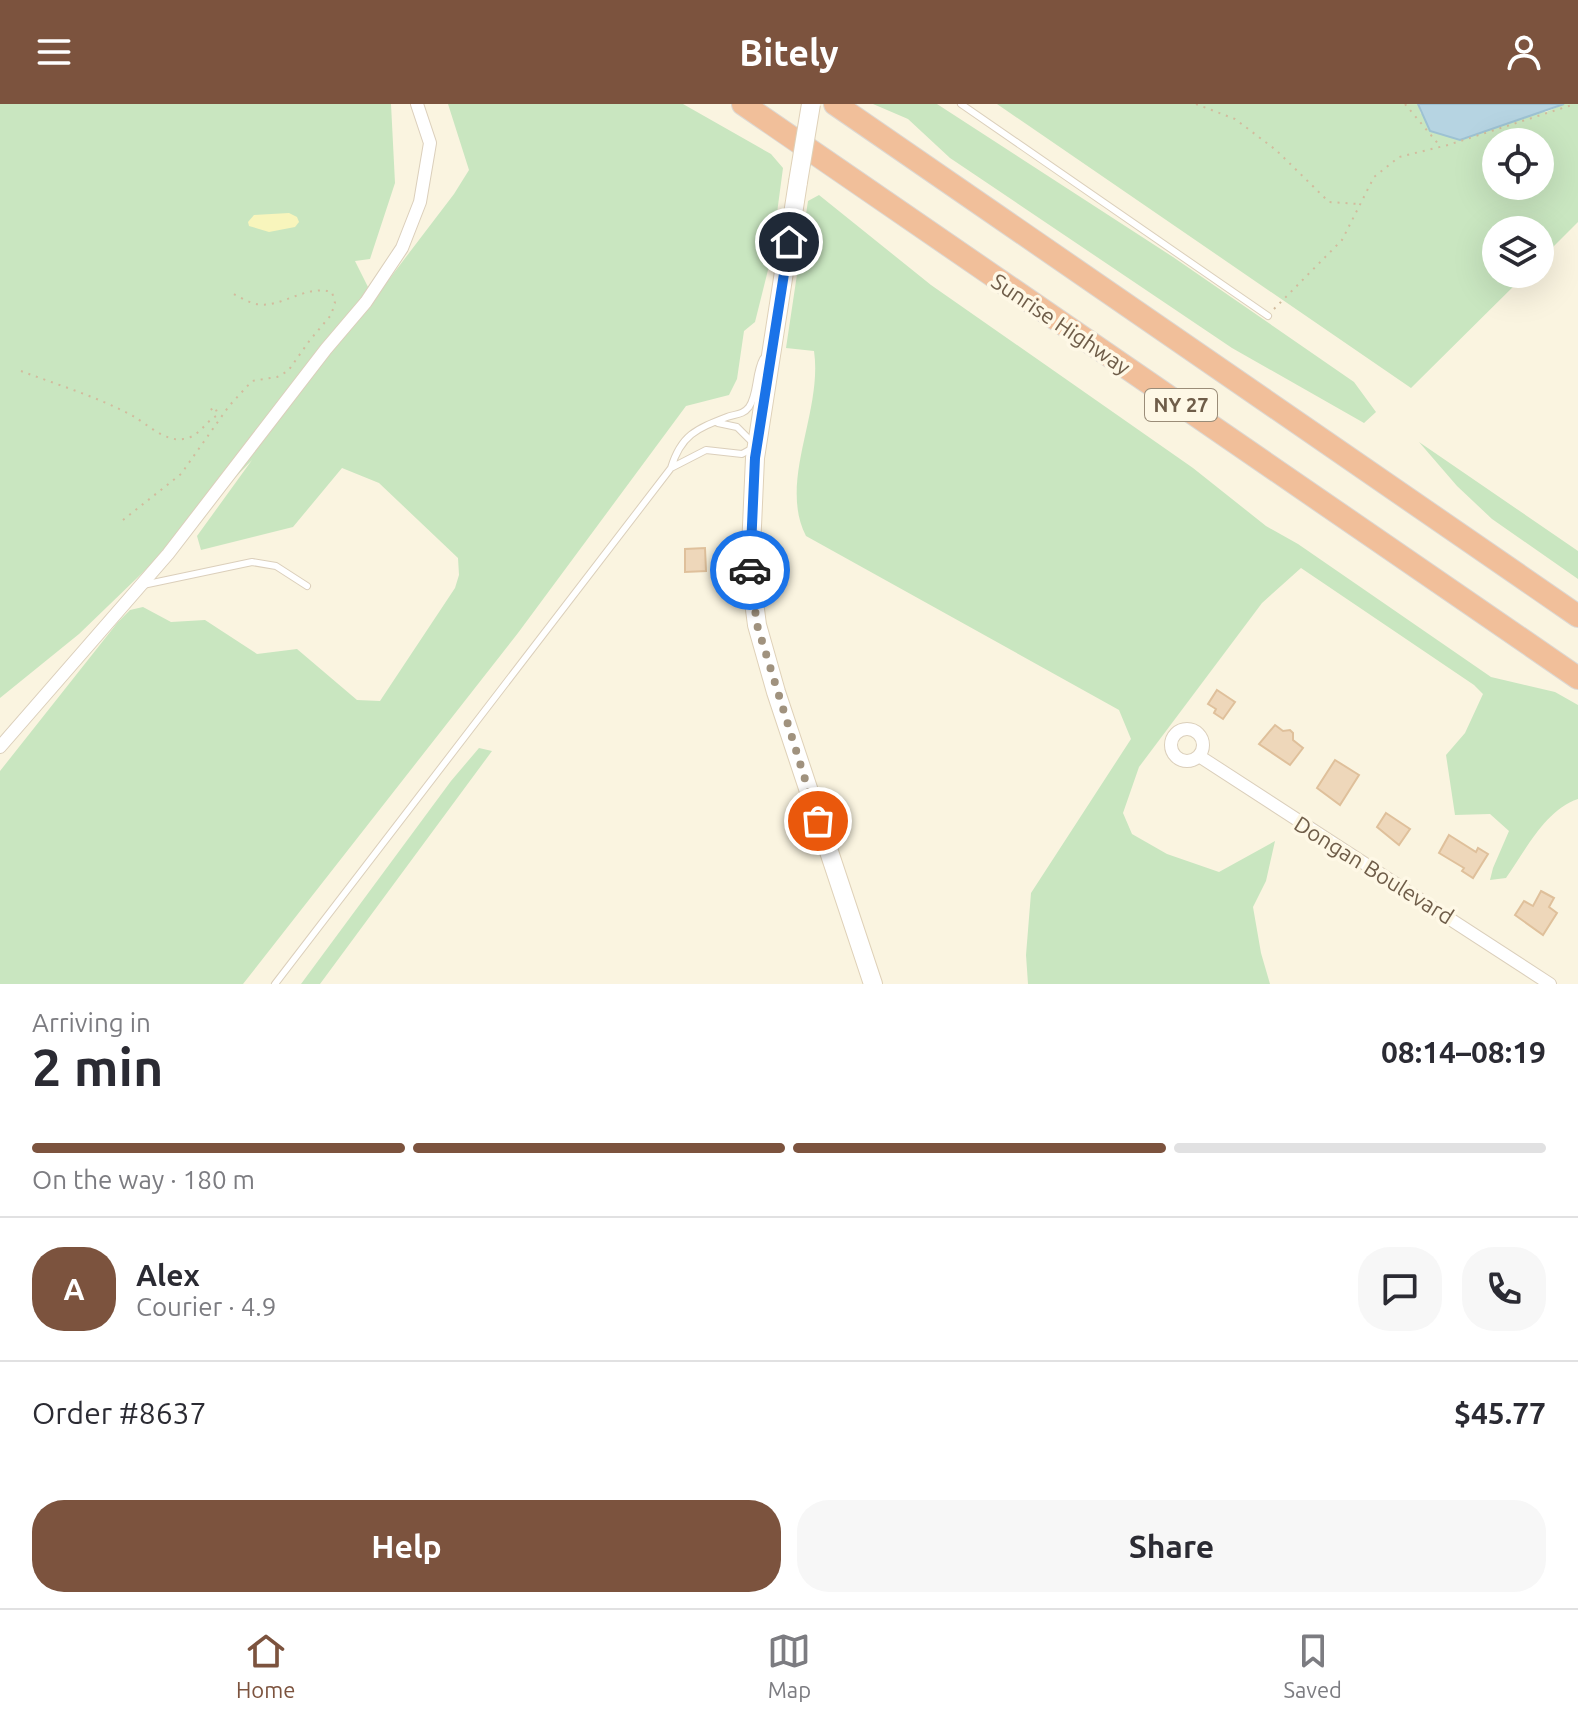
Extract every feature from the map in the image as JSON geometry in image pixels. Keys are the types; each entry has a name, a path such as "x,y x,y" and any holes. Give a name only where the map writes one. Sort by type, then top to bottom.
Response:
{"highway":[{"name":"Sunrise Highway","path":"743,104 1578,678"},
{"name":"NY 27","path":"835,104 1578,616"}],"main road":[{"path":"811,104 756,447 749,546 757,625 791,740 873,984"}],"street":[{"path":"0,747 74,666 138,586 168,554 326,349 366,302 402,248 420,202 430,143 417,104"},
{"name":"Dongan Boulevard","path":"1199,756 1550,984"}],"lane":[{"path":"961,104 1268,316"},
{"path":"275,984 671,468 677,449 692,433 748,408 759,366 774,338"},
{"path":"671,468 706,450 742,454 756,447 747,434 737,427 718,423"},
{"path":"138,586 252,562 276,566 307,586"}],"path":[{"path":"1196,104 1235,119 1276,150 1329,202 1360,204"},
{"path":"1405,104 1441,147"},
{"path":"1268,316 1342,240 1374,177 1399,157 1441,147 1575,104"},
{"path":"123,520 181,474 229,406 252,381 277,377 288,371 331,315 335,303 332,292 320,289 267,304 255,303 232,293"},
{"path":"21,371 122,411 173,439 186,439 197,433 218,415 215,407 209,411"}],"green space":[{"path":"0,104 391,104 395,183 370,259 355,261 374,299 469,170 448,104 683,104 771,154 783,168 771,258 755,322 744,331 737,379 729,395 686,406 518,633 243,984 0,984 0,771 118,622 130,610 143,607 171,622 205,620 257,654 297,649 357,700 380,701 455,588 459,575 458,558 379,483 342,468 293,527 201,550 197,536 252,460 164,552 79,634 0,698"},
{"path":"873,104 937,104 1173,257 1354,382 1376,412 1364,423 1232,348 950,158 908,119"},
{"path":"997,104 1418,104 1421,114 1546,112 1564,104 1578,104 1578,222 1554,246 1554,216 1482,216 1482,288 1512,288 1411,388"},
{"path":"819,195 931,285 1193,468 1266,526 1298,544 1491,677 1555,692 1578,705 1578,799 1566,804 1546,821 1506,878 1490,880 1509,831 1490,814 1455,815 1446,755 1465,733 1483,694 1301,568 1262,603 1139,767 1123,813 1132,834 1167,854 1219,872 1275,841 1266,881 1253,907 1270,984 1028,984 1026,955 1031,893 1131,739 1119,710 806,536 799,515 797,493 813,398 814,351 786,348 808,201"},
{"path":"1419,442 1578,551 1578,579 1492,519 1457,486"},
{"path":"479,748 492,751 320,984 301,984 451,781"}],"sand":[{"path":"289,213 297,217 299,222 295,227 269,232 249,226 248,222 254,215"}],"water":[{"path":"1418,104 1564,104 1495,128 1482,128 1482,132 1460,140 1430,131"}],"building":[{"path":"705,548 706,571 685,572 685,549"},
{"path":"1217,690 1235,702 1223,719 1208,704"},
{"path":"1275,725 1283,731 1290,730 1293,740 1303,748 1290,765 1259,744"},
{"path":"1335,760 1359,775 1340,805 1317,788"},
{"path":"1386,813 1410,829 1399,845 1377,827"},
{"path":"1449,835 1476,852 1478,848 1488,854 1473,878 1462,871 1464,868 1439,853"},
{"path":"1541,891 1554,898 1549,907 1557,913 1543,935 1515,915 1524,901 1533,906"}],"way so far":[{"path":"750,570 757,625 818,821"}],"route":[{"path":"750,570 755,458 789,242"}]}
